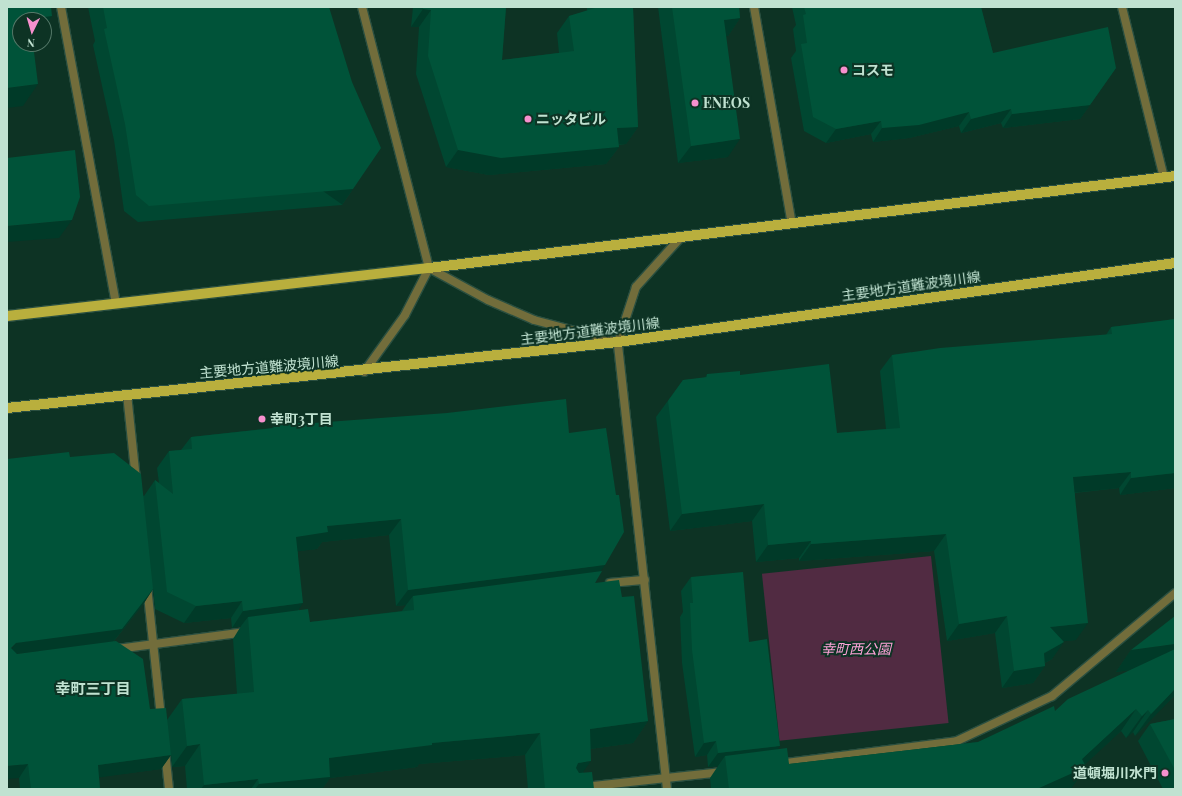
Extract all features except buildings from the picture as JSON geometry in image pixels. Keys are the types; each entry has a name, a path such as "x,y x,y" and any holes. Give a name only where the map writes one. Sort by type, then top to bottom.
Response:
{"main road":[{"path":"7,316 429,268 1175,176"},
{"name":"主要地方道難波境川線","path":"7,408 126,394 364,372 618,342 1175,263"}],"street":[{"path":"61,7 116,304"},
{"path":"362,7 429,268 405,315 364,372"},
{"path":"754,7 792,224"},
{"path":"1122,7 1164,178"},
{"path":"667,789 618,342 636,287 681,237"},
{"path":"429,268 488,300 534,320 618,342"},
{"path":"126,394 137,491"},
{"path":"146,575 163,728"},
{"path":"597,585 645,580"},
{"path":"768,766 957,741 1052,696 1175,593"},
{"path":"107,650 256,630"},
{"path":"164,743 169,789"},
{"path":"566,789 729,771"}],"green space":[{"name":"幸町西公園","path":"931,556 949,723 779,741 762,574"}],"place":[{"name":"コスモ","path":"844,70"},
{"name":"ENEOS","path":"695,103"},
{"name":"ニッタビル","path":"528,119"},
{"name":"幸町3丁目","path":"262,419"},
{"name":"道頓堀川水門","path":"1165,773"}],"district":[{"name":"幸町三丁目","path":"93,689"}]}
